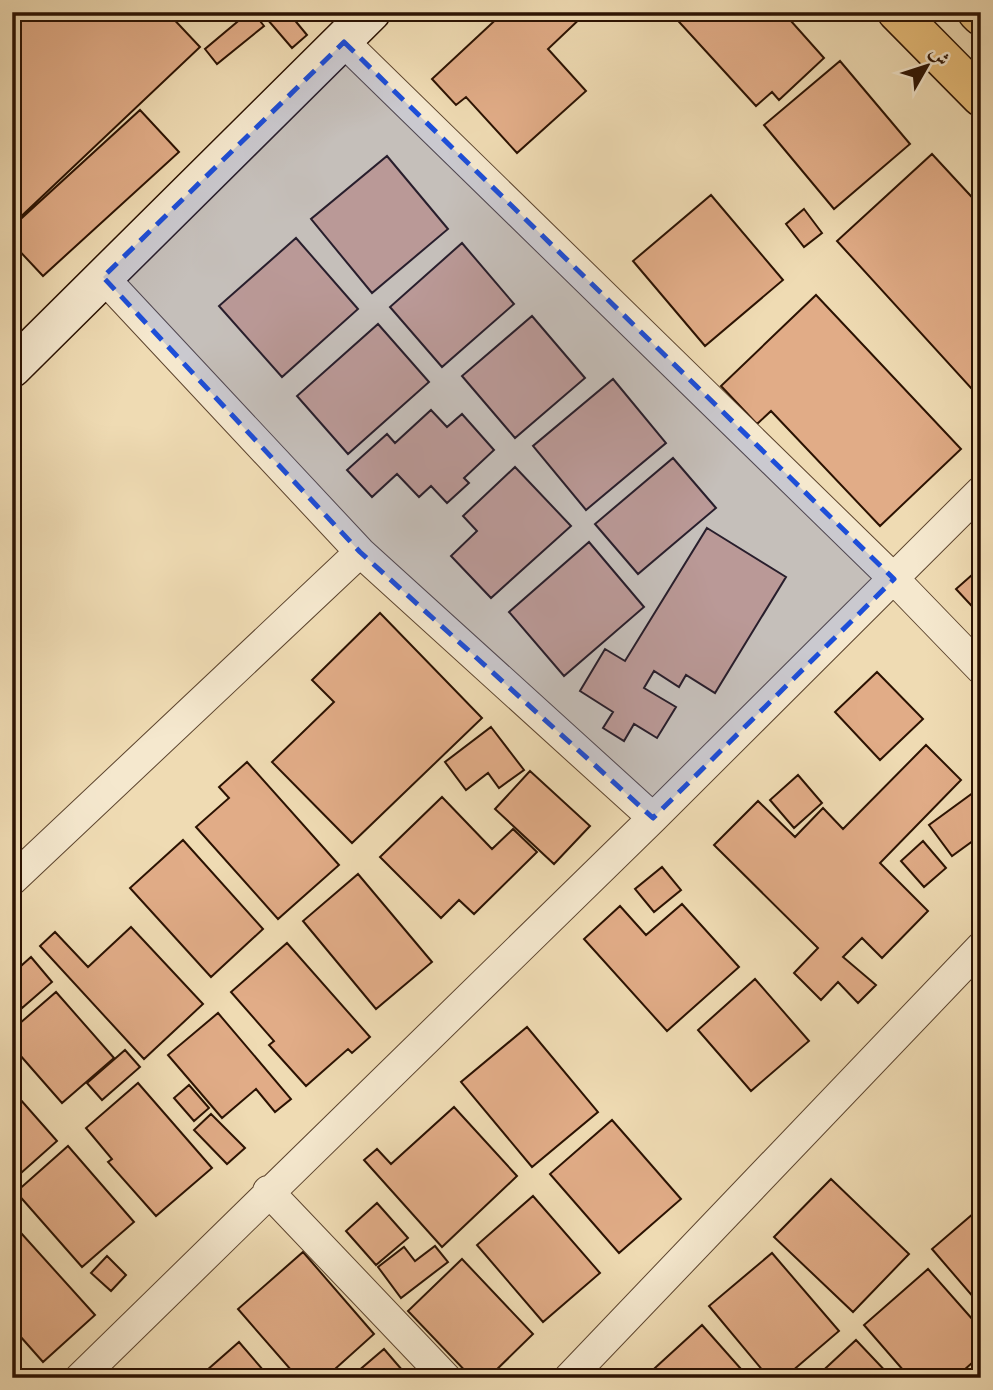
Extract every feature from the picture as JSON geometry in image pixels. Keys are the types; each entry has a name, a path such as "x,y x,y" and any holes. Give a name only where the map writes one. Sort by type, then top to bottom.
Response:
{"main road":[{"path":"897,12 981,97"},
{"path":"977,12 981,16"}],"street":[{"path":"12,368 344,42 371,12"},
{"path":"344,42 381,12"},
{"path":"344,42 894,579 981,669"},
{"path":"103,277 360,552 653,818"},
{"path":"80,1378 268,1191 653,818 981,491"},
{"path":"12,880 360,552"},
{"path":"569,1378 981,947"},
{"path":"268,1191 446,1378"}],"highlighted area":[{"path":"344,42 894,579 653,818 360,552 103,277"}],"building":[{"path":"12,12 167,12 200,47 12,225"},
{"path":"249,12 253,12 264,26 217,64 205,49"},
{"path":"261,12 288,12 307,35 292,48"},
{"path":"504,12 587,12 548,49 586,91 517,153 466,97 456,105 432,79"},
{"path":"670,12 783,12 824,58 779,100 772,92 756,106"},
{"path":"840,61 910,144 834,209 764,125"},
{"path":"140,110 179,152 43,276 12,243 12,227"},
{"path":"932,154 981,207 981,399 837,241"},
{"path":"387,156 448,229 372,293 311,219"},
{"path":"711,195 783,280 705,346 633,261"},
{"path":"804,209 822,233 804,247 786,224"},
{"path":"296,238 358,309 282,377 219,306"},
{"path":"462,243 514,304 442,367 390,307"},
{"path":"816,295 961,449 880,526 771,411 757,424 721,386"},
{"path":"532,316 585,378 515,438 462,376"},
{"path":"378,324 429,382 348,454 297,396"},
{"path":"613,379 666,443 586,510 533,446"},
{"path":"431,410 447,427 462,414 494,450 464,478 469,483 447,503 431,486 419,497 397,474 372,497 347,470 387,434 395,443"},
{"path":"673,458 716,508 638,574 595,524"},
{"path":"515,467 571,526 491,598 451,556 477,531 463,516"},
{"path":"707,528 786,577 715,693 686,675 679,687 654,671 644,688 676,707 657,738 634,724 624,741 603,728 613,712 580,691 605,649 625,661"},
{"path":"589,542 644,607 564,676 509,612"},
{"path":"981,567 981,616 956,589"},
{"path":"380,613 482,718 352,843 272,762 334,702 312,680"},
{"path":"877,672 923,719 880,760 835,712"},
{"path":"491,727 524,770 499,788 488,773 466,790 445,762"},
{"path":"926,745 961,780 880,863 928,911 882,958 862,938 843,957 876,985 858,1003 838,982 821,1000 794,973 818,948 714,845 758,801 795,837 823,808 843,829"},
{"path":"247,762 339,865 278,919 196,827 229,798 219,787"},
{"path":"530,771 590,826 554,864 495,809"},
{"path":"798,775 822,803 794,828 770,800"},
{"path":"981,787 981,835 952,856 929,825"},
{"path":"442,797 492,849 513,829 537,852 474,914 459,900 441,918 380,857"},
{"path":"183,840 263,929 211,977 130,888"},
{"path":"923,841 946,868 924,887 901,861"},
{"path":"662,867 681,890 654,912 635,889"},
{"path":"358,874 432,962 376,1009 303,921"},
{"path":"682,904 739,967 667,1031 584,939 620,906 646,935"},
{"path":"131,927 203,1004 144,1059 40,946 55,932 88,967"},
{"path":"287,943 370,1037 352,1053 348,1049 306,1086 269,1045 274,1041 231,992"},
{"path":"31,957 52,982 22,1008 12,997 12,974"},
{"path":"755,979 809,1041 751,1091 698,1030"},
{"path":"56,992 114,1058 62,1103 12,1046 12,1030"},
{"path":"218,1013 291,1099 275,1112 256,1089 222,1118 168,1055"},
{"path":"527,1027 598,1112 532,1167 461,1082"},
{"path":"125,1050 140,1067 102,1100 87,1083"},
{"path":"138,1083 212,1168 156,1216 108,1162 112,1159 86,1128"},
{"path":"189,1085 209,1108 194,1121 174,1098"},
{"path":"12,1090 57,1141 12,1181"},
{"path":"454,1107 517,1176 442,1247 364,1160 377,1149 391,1164"},
{"path":"211,1114 245,1148 227,1164 194,1130"},
{"path":"612,1120 681,1199 619,1253 550,1174"},
{"path":"68,1146 134,1222 82,1267 16,1192"},
{"path":"831,1179 909,1254 853,1312 774,1237"},
{"path":"533,1196 600,1273 543,1322 477,1245"},
{"path":"377,1203 408,1238 376,1265 346,1231"},
{"path":"981,1207 981,1306 932,1249"},
{"path":"12,1223 95,1315 43,1362 12,1327"},
{"path":"435,1246 448,1262 401,1298 378,1267 404,1247 415,1261"},
{"path":"303,1252 374,1334 325,1378 298,1378 238,1309"},
{"path":"772,1253 839,1331 784,1378 769,1378 709,1306"},
{"path":"107,1256 126,1275 111,1291 91,1273"},
{"path":"462,1259 533,1334 488,1378 472,1378 408,1311"},
{"path":"928,1269 981,1329 981,1355 955,1378 910,1378 864,1325"},
{"path":"702,1325 749,1378 644,1378"},
{"path":"856,1340 892,1378 815,1378"},
{"path":"239,1342 270,1378 198,1378"},
{"path":"384,1349 409,1378 350,1378"}]}
